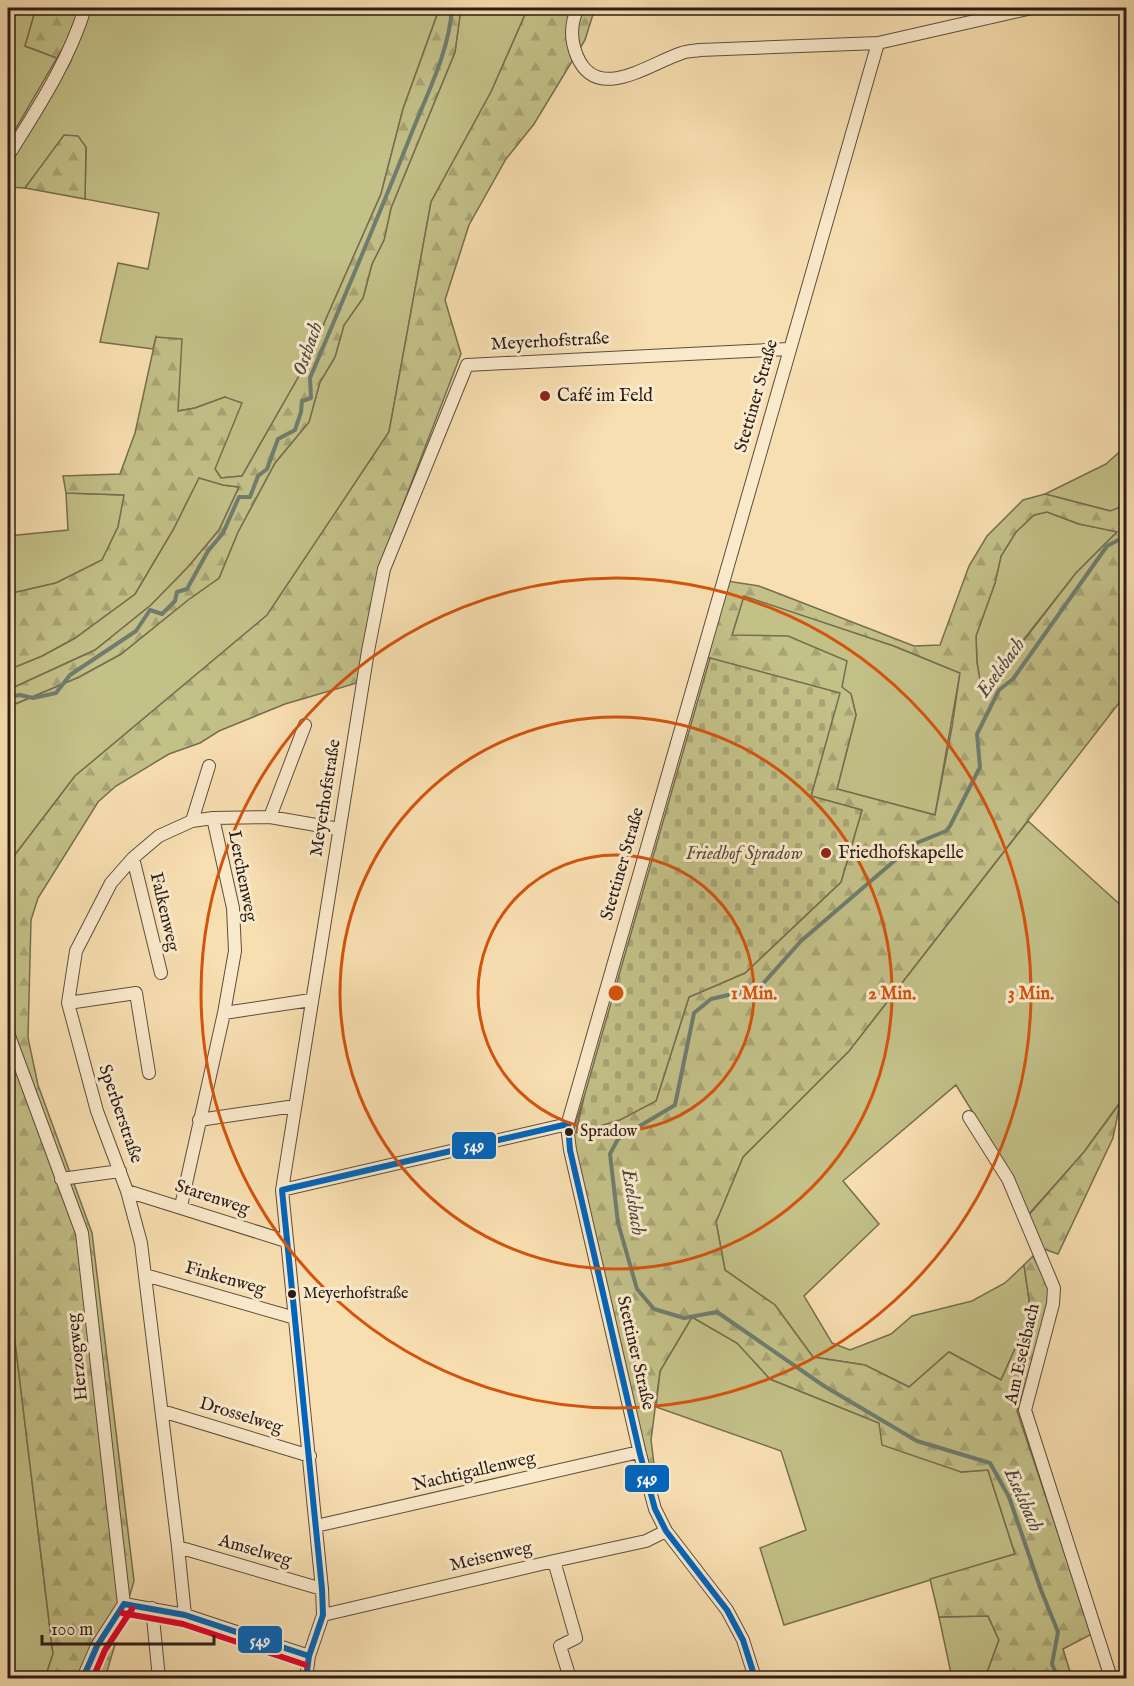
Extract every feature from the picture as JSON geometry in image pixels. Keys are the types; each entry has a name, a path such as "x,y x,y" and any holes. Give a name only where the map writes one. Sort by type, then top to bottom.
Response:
{"street":[{"path":"8,156 37,109 76,36 85,8"},
{"path":"578,8 572,20 572,42 581,64 596,78 612,80 682,53 700,50 878,42 1032,8"},
{"name":"Stettiner Straße","path":"755,1678 743,1640 727,1610 666,1531 654,1509 570,1150 568,1124 878,42"},
{"name":"Meyerhofstraße","path":"306,1678 309,1656 323,1616 322,1589 282,1190 368,651 384,569 467,365 789,349"},
{"path":"270,817 305,725"},
{"path":"192,821 209,766"},
{"name":"Sperberstraße","path":"185,1615 141,1243 127,1191 97,1111 68,1004 76,951 111,883 133,858 159,836 192,821 213,818 270,817 339,829"},
{"name":"Lerchenweg","path":"181,1206 224,1013 235,951 233,908 213,818"},
{"name":"Falkenweg","path":"133,858 161,973"},
{"path":"68,1004 136,993 149,1073"},
{"path":"224,1013 311,1000"},
{"name":"Herzogweg","path":"8,1033 82,1233 124,1604"},
{"path":"199,1120 296,1106"},
{"name":"Am Eselsbach","path":"969,1117 1008,1179 1054,1288 1053,1304 1026,1410 1111,1678"},
{"path":"282,1190 568,1124"},
{"path":"61,1179 120,1171"},
{"name":"Starenweg","path":"127,1191 181,1206 286,1241"},
{"name":"Finkenweg","path":"145,1275 295,1318"},
{"name":"Drosselweg","path":"162,1411 310,1456"},
{"name":"Nachtigallenweg","path":"316,1526 639,1452"},
{"name":"Meisenweg","path":"323,1616 646,1541 666,1531"},
{"name":"Amselweg","path":"178,1547 322,1589"},
{"path":"554,1561 576,1638 560,1646 570,1678"},
{"path":"83,1678 97,1646 124,1604 185,1615 309,1656"},
{"path":"152,1608 159,1678"}],"green space":[{"path":"8,8 36,8 25,46 57,58 8,142"},
{"path":"36,8 80,8 69,37 57,58 25,46"},
{"path":"91,8 437,8 437,15 403,109 381,194 307,362 242,476 221,478 215,469 225,397 195,408 178,411 156,337 153,349 100,342 118,263 148,269 159,213 85,199 86,148 43,165 25,188 8,187 8,164 70,63"},
{"path":"437,8 461,8 455,52 391,208 384,240 372,264 363,298 344,325 335,357 320,382 309,422 275,463 238,532 219,578 121,654 79,677 8,707 8,690 95,650 151,605 188,567 219,530 239,487 199,478 173,530 135,594 75,638 42,656 8,670 8,594 56,583 102,560 118,527 124,495 66,493 63,476 120,474 135,433 156,337 182,339 178,411 195,408 225,397 242,403 215,469 221,478 242,476 307,362 381,194 403,109 437,15"},
{"path":"461,8 528,8 491,92 431,202 389,432 267,616 75,776 8,864 8,707 79,677 121,654 219,578 238,532 275,463 309,422 320,382 335,357 344,325 363,298 372,264 384,240 391,208 455,52"},
{"path":"528,8 595,8 585,40 534,124 506,159 469,225 445,300 461,354 379,567 357,683 285,704 219,731 200,743 169,754 116,786 98,802 38,898 31,920 28,1038 38,1085 92,1233 134,1581 105,1678 45,1678 53,1654 8,1294 8,864 75,776 267,615 389,432 431,202 491,92"},
{"path":"64,135 78,136 86,147 85,199 25,188"},
{"path":"1126,446 1126,505 1111,511 1045,494 1106,464"},
{"path":"199,477 223,485 239,487 219,530 188,567 151,605 95,650 8,690 8,670 42,656 75,638 135,594 173,530"},
{"path":"66,493 125,495 118,527 102,560 56,583 8,594 8,536 68,530"},
{"path":"1045,494 1110,511 1126,505 1126,694 849,1051 743,1157 716,1222 725,1270 775,1305 813,1357 865,1365 909,1387 949,1352 1001,1380 1031,1313 1024,1265 1033,1256 1050,1290 1049,1303 1017,1411 1092,1634 1063,1649 1072,1678 985,1678 999,1640 988,1616 939,1617 930,1579 1015,1554 988,1470 961,1472 882,1445 879,1423 770,1379 737,1343 692,1317 660,1371 651,1440 656,1480 649,1481 575,1159 574,1128 584,1097 576,1132 656,1101 689,997 745,973 841,882 862,810 811,796 839,693 701,656 721,580 759,586 914,646 940,645 969,566 987,536 1023,500","holes":["1047,512 1079,524 1117,532 1076,573 982,691 977,663 976,636 995,583 1001,556 1016,532 1034,515","744,596 894,646 960,673 935,815 837,789 856,715 851,694 842,687 847,661 788,636 732,635"]},
{"path":"1047,512 1079,524 1118,531 1076,573 982,692 977,663 976,636 995,583 1001,556 1016,532 1034,515"},
{"path":"744,595 894,646 960,673 935,815 837,789 856,715 851,694 732,635"},
{"name":"Friedhof Spradow","path":"710,658 840,693 811,796 862,810 841,882 745,973 689,997 656,1101 620,1120 576,1133 584,1097"},
{"path":"1028,821 1126,910 1126,1094 1084,1152 1028,1215 1012,1176 956,1085 843,1181 879,1224 804,1296 832,1343 850,1350 891,1334 912,1316 972,1301 1005,1283 1024,1265 1031,1313 1001,1380 949,1352 909,1387 865,1365 813,1357 775,1305 725,1270 716,1222 743,1157 849,1051"},
{"path":"1120,1103 1113,1138 1058,1254 1041,1248 1028,1216 1084,1152"},
{"path":"8,1294 53,1654 45,1678 8,1678"},
{"path":"692,1317 737,1343 770,1379 879,1423 961,1472 988,1470 1015,1554 784,1625 760,1548 806,1530 781,1451 656,1407 660,1371"},
{"path":"988,1616 999,1640 985,1678 952,1678 939,1617"}],"waterway":[{"name":"Ostbach","path":"8,697 20,695 33,698 56,693 70,675 136,631 150,610 162,614 175,601 177,592 187,589 208,551 223,533 239,497 250,497 258,476 267,469 278,439 295,430 302,401 311,398 310,378 442,58 452,8"},
{"name":"Eselsbach","path":"1058,1678 1052,1664 1058,1632 1009,1497 990,1463 917,1441 824,1386 717,1312 684,1318 654,1309 637,1289 618,1223 610,1154 618,1139 675,1105 694,1013 711,999 759,988 801,941 914,844 946,831 980,767 977,734 999,690 1013,679 1107,546 1126,536"}],"transit line":[{"name":"549","path":"306,1678 309,1656 323,1615 322,1589 282,1190 568,1124 570,1150 640,1454 655,1509 666,1531 727,1610 743,1640 755,1678"},
{"name":"549","path":"124,1604 185,1615 309,1656"},
{"name":"549","path":"83,1678 97,1646 124,1604"},
{"path":"93,1678 105,1650 132,1609"},
{"path":"122,1613 183,1624 306,1665"}],"place":[{"name":"Café im Feld","path":"545,396"},
{"name":"Friedhofskapelle","path":"826,853"},
{"name":"Spradow","path":"569,1132"},
{"name":"Meyerhofstraße","path":"292,1294"}]}
